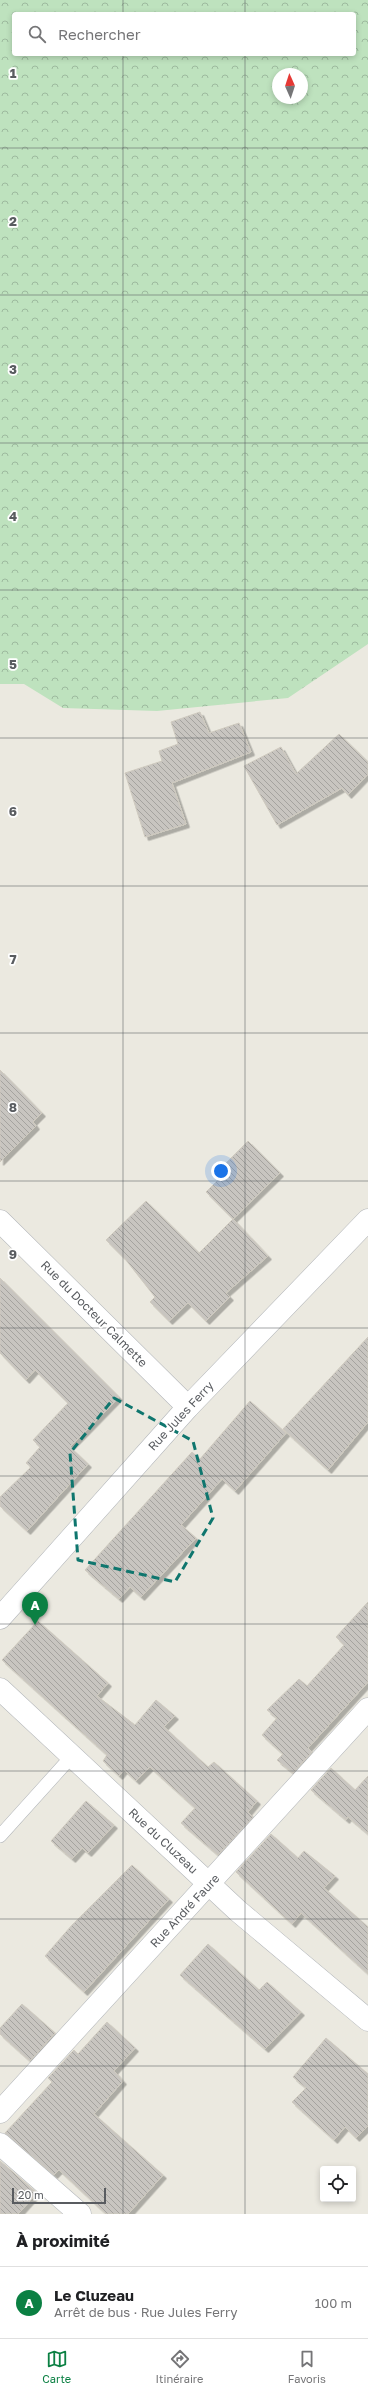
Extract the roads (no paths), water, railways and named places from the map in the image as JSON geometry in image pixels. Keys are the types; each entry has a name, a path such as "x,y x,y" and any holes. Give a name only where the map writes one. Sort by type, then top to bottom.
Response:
{"street":[{"name":"Rue Jules Ferry","path":"0,1618 188,1407 368,1220"},
{"name":"Rue du Docteur Calmette","path":"0,1221 188,1407"},
{"name":"Rue du Cluzeau","path":"0,1689 210,1885 365,2011"},
{"name":"Rue André Faure","path":"0,2112 210,1885 368,1709"},
{"path":"0,2144 80,2214"}],"lane":[{"path":"0,1836 72,1756"}],"place":[{"name":"Le Cluzeau","path":"35,1625"}]}
